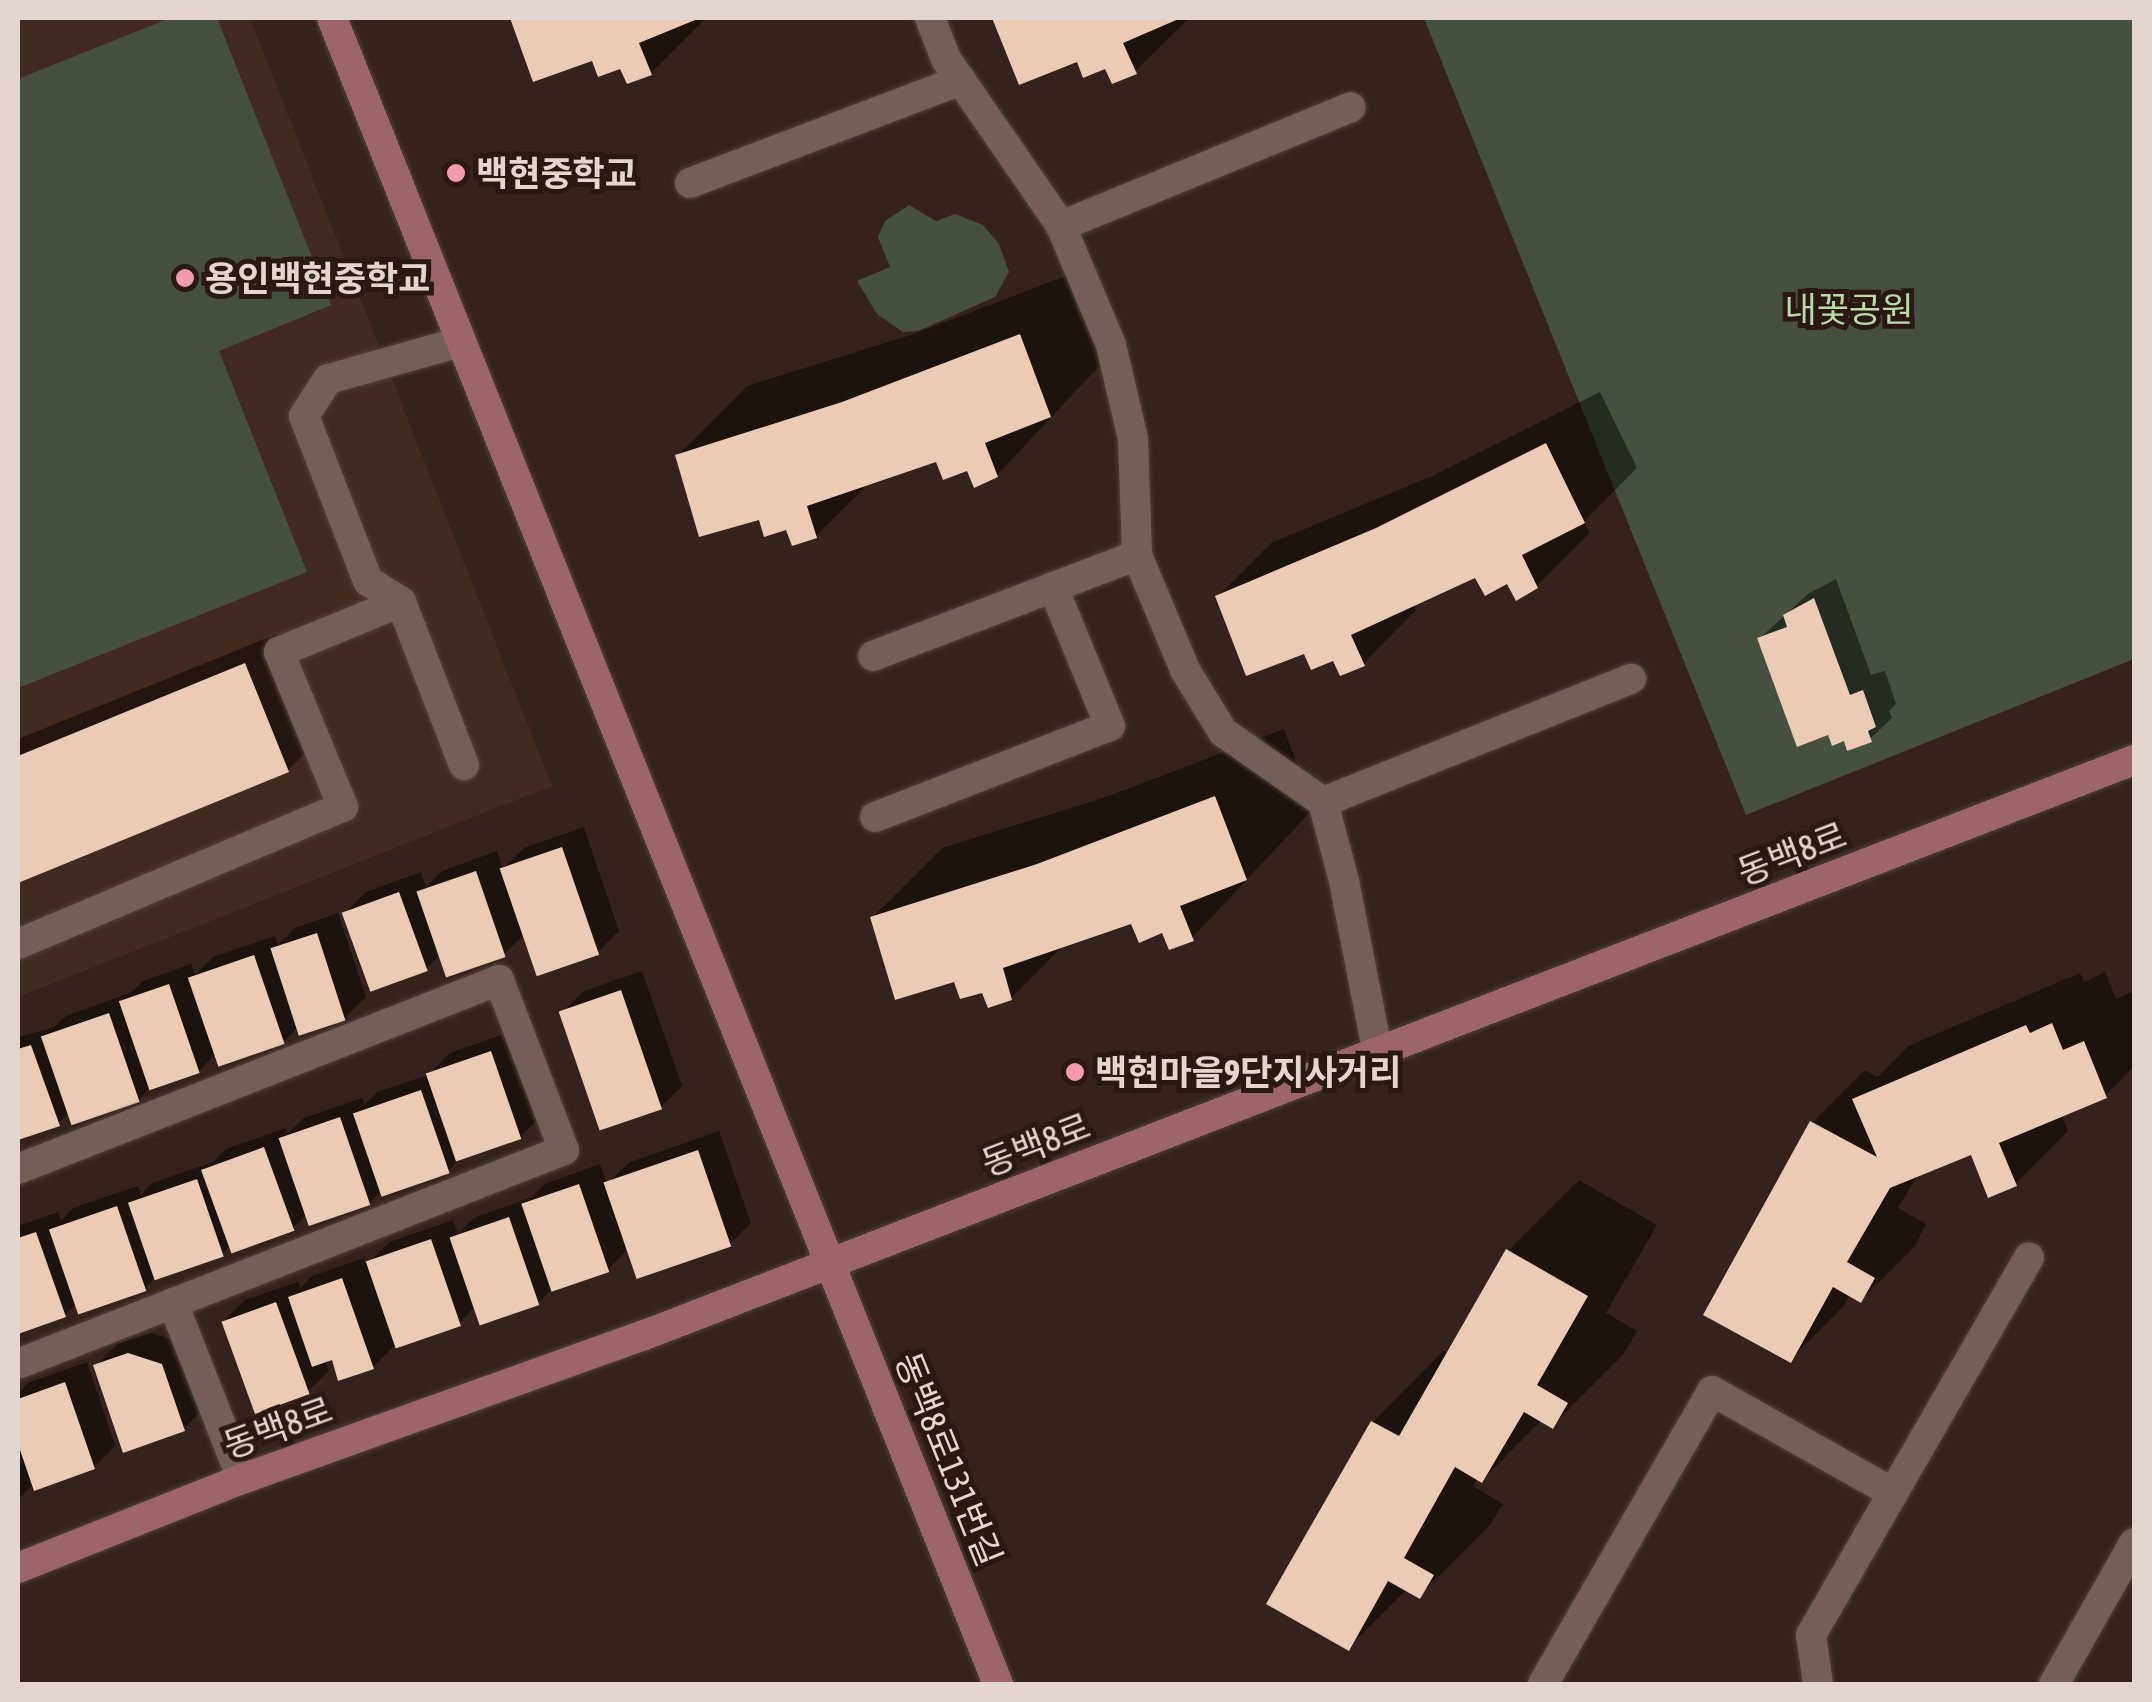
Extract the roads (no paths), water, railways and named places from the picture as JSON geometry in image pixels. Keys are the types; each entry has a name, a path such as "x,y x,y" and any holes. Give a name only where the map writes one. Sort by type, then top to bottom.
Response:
{"street":[{"name":"동백8로131번길","path":"332,18 998,1684"},
{"name":"동백8로","path":"18,1568 242,1479 642,1336 2134,760"}],"lane":[{"path":"930,18 946,59 1061,226 1111,345 1133,439 1137,556 1185,670 1211,716 1244,749 1323,802 1344,880 1378,1054"},
{"path":"690,183 961,80"},
{"path":"1061,226 1351,107"},
{"path":"460,342 328,380 304,416 368,581 401,602 464,765"},
{"path":"873,656 1137,556"},
{"path":"874,817 1110,726 1053,587"},
{"path":"18,944 343,807 278,652 401,602"},
{"path":"1323,802 1631,679"},
{"path":"18,1168 499,980 564,1150 18,1364"},
{"path":"1818,1684 1810,1636 2029,1257"},
{"path":"173,1303 242,1479"},
{"path":"1543,1684 1712,1391 1893,1493"},
{"path":"2054,1684 2134,1544"}],"place":[{"name":"백현중학교","path":"456,173"},
{"name":"용인백현중학교","path":"185,278"},
{"name":"백현마을9단지사거리","path":"1075,1072"}],"park label":[{"name":"내꽃공원","path":"1849,309"}]}
